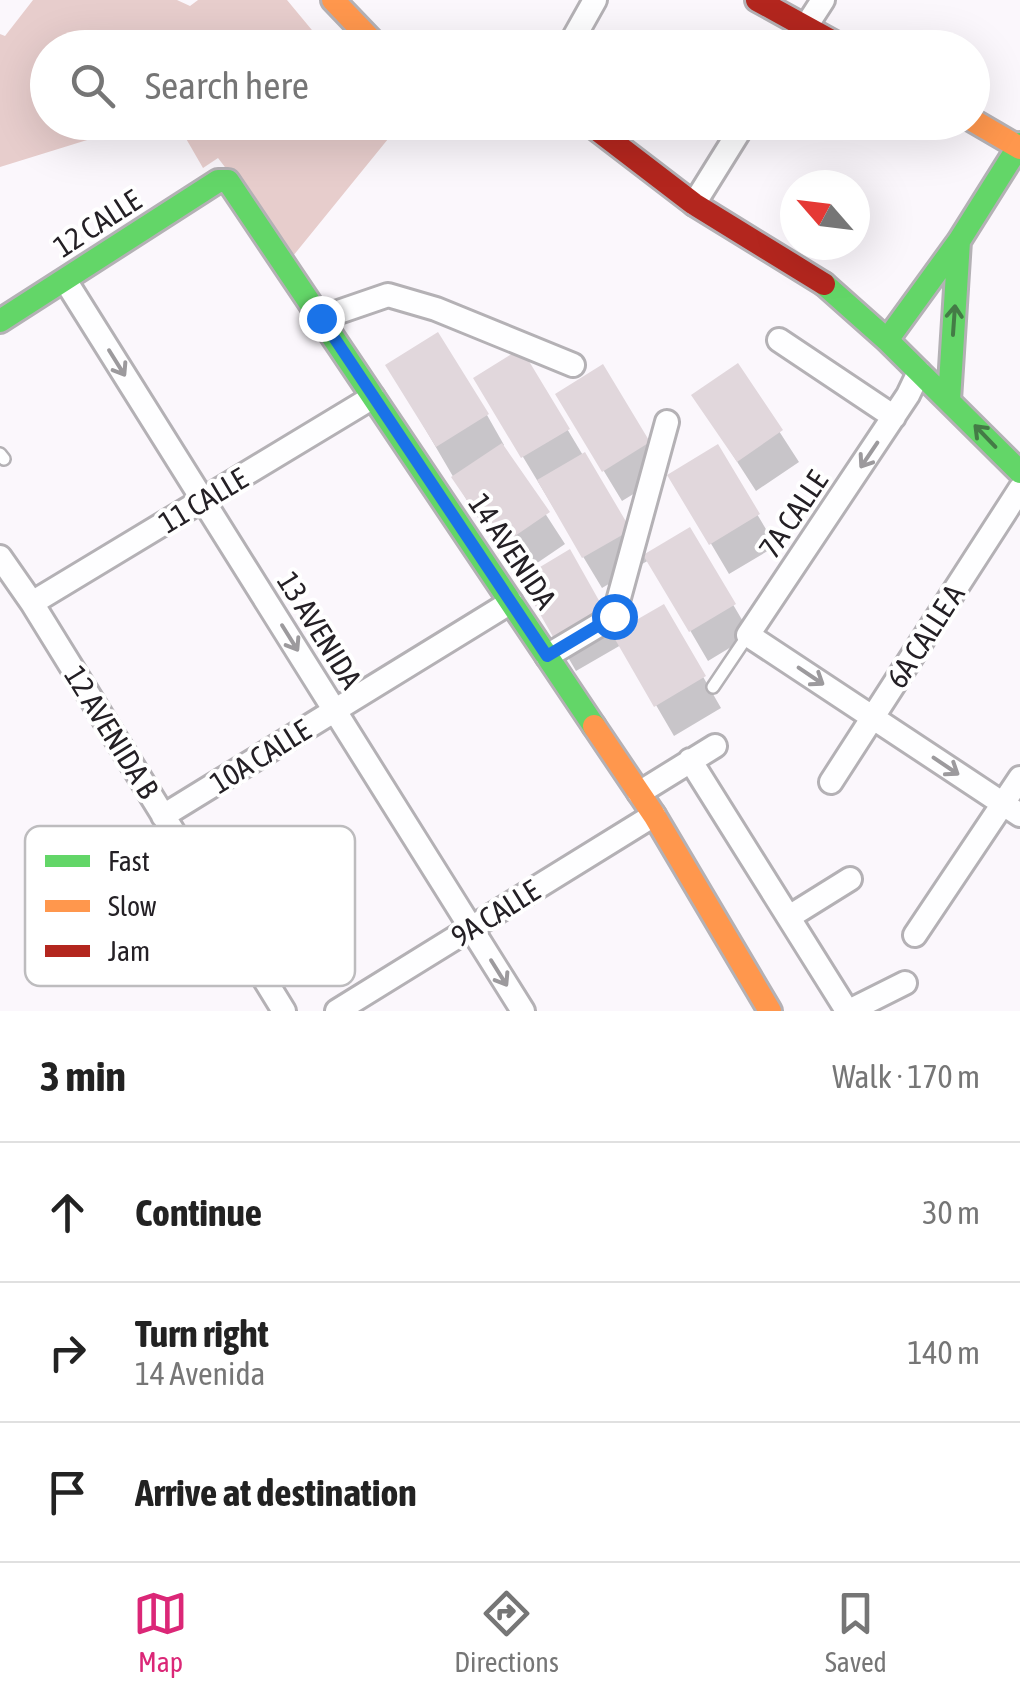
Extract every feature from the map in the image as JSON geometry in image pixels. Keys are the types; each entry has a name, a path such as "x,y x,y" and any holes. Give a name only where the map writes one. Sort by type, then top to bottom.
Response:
{"street":[{"path":"332,0 361,30"},
{"path":"578,30 595,0"},
{"path":"758,0 812,30"},
{"path":"803,30 824,0"},
{"path":"888,340 1020,146 990,130"},
{"path":"610,140 694,204 823,284 888,340 1020,472"},
{"path":"694,204 734,140"},
{"name":"12 CALLE","path":"0,321 218,181 228,181"},
{"name":"14 AVENIDA","path":"228,181 654,814 770,1011"},
{"path":"953,403 959,240"},
{"name":"13 AVENIDA","path":"65,280 524,1011"},
{"path":"321,318 388,295 424,305 572,365"},
{"path":"780,340 894,417"},
{"name":"7A CALLE","path":"748,635 894,417 919,372"},
{"path":"908,395 936,396 953,403"},
{"name":"11 CALLE","path":"32,603 374,397"},
{"path":"547,656 614,616 667,422"},
{"name":"6A CALLE A","path":"831,782 1020,489"},
{"name":"12 AVENIDA B","path":"0,557 169,826"},
{"name":"10A CALLE","path":"163,816 511,602"},
{"path":"748,635 1011,810"},
{"path":"639,793 715,746"},
{"path":"690,760 846,1009 852,1010 905,983"},
{"path":"916,935 1011,810 1020,778"},
{"name":"9A CALLE","path":"337,1011 654,814"},
{"path":"788,917 850,879"},
{"name":"12 AVENIDA B","path":"268,986 284,1011"}],"lane":[{"name":"7A CALLE","path":"713,686 748,635"}],"shaded area":[{"path":"33,0 177,0 190,6 198,0 287,0 312,30 30,30 30,140 87,140 0,167 0,34 5,36"},
{"path":"187,140 387,140 293,256 218,158 203,168"}],"building":[{"path":"438,332 489,414 436,447 385,365"},
{"path":"521,348 570,429 521,458 473,378"},
{"path":"738,363 783,430 737,462 691,395"},
{"path":"603,364 650,442 602,472 555,394"},
{"path":"502,443 550,512 499,547 451,477"},
{"path":"718,444 760,514 709,545 667,475"},
{"path":"585,452 631,530 582,558 537,480"},
{"path":"690,527 736,604 689,632 643,555"},
{"path":"570,549 606,613 556,642 520,579"},
{"path":"664,604 706,676 654,707 612,634"}],"traffic: fast":[{"path":"887,340 959,241 1020,144"},
{"path":"0,321 218,181 228,181 594,726"},
{"path":"949,400 959,241"},
{"path":"824,284 887,340 1020,472"}],"traffic: slow":[{"path":"333,0 362,30"},
{"path":"990,130 1020,148"},
{"path":"594,726 654,815 770,1011"}],"traffic: jam":[{"path":"757,0 811,30"},
{"path":"610,140 694,204 824,284"}],"route":[{"path":"321,318 547,656 614,616"}]}
